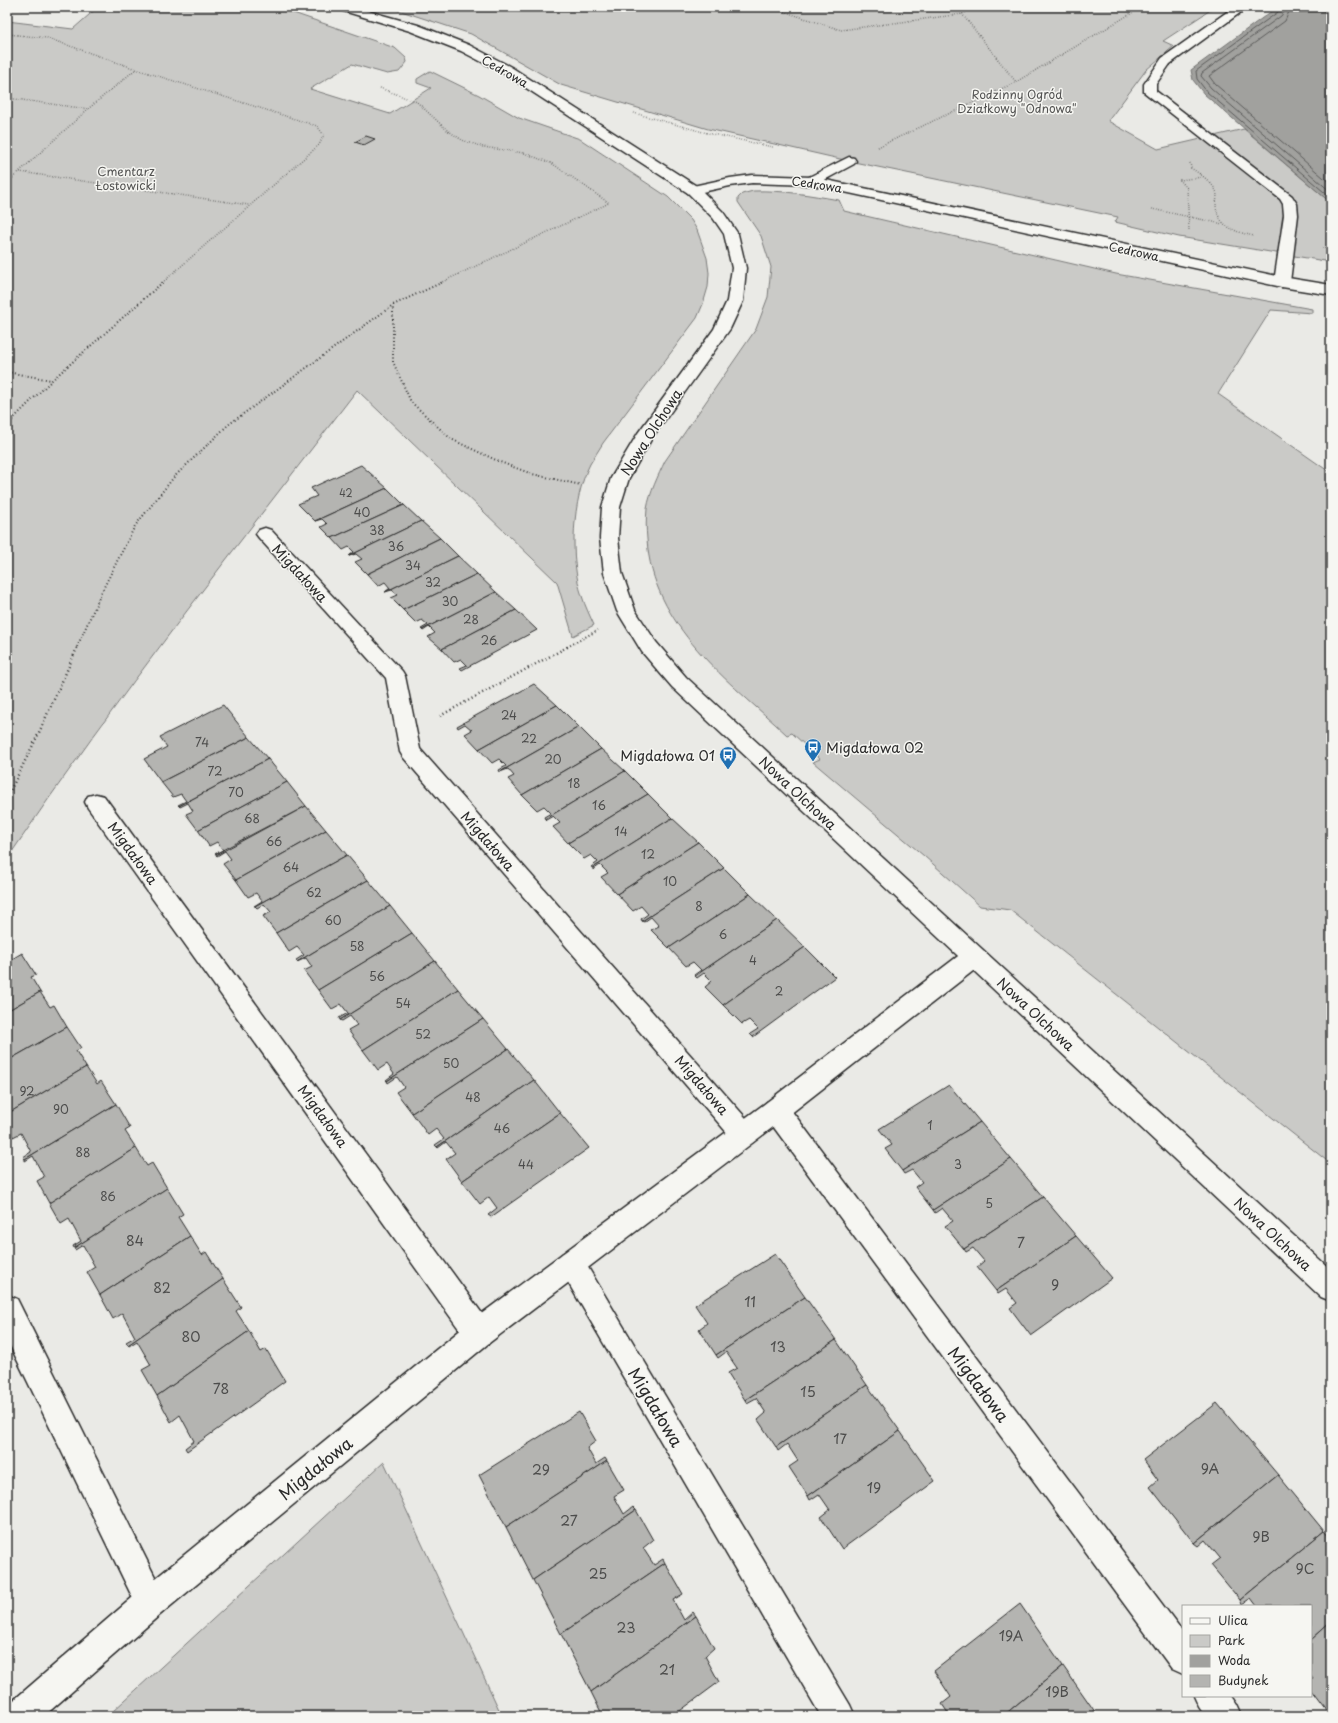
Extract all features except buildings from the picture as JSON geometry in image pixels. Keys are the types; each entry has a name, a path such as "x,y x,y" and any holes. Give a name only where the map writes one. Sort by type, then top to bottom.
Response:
{"street":[{"name":"Cedrowa","path":"341,7 414,28 465,48 506,70 693,190 732,181 751,179 782,178 812,181 1282,282 1331,290"},
{"path":"1242,7 1166,61 1150,84 1150,92 1153,96 1285,196 1290,204 1292,215 1282,282"},
{"path":"812,181 849,161"},
{"name":"Nowa Olchowa","path":"693,190 718,215 731,234 739,268 735,301 722,329 644,437 620,478 611,506 609,538 613,573 626,611 649,647 679,682 1331,1288"},
{"name":"Migdałowa","path":"265,534 395,676 410,752 744,1134"},
{"name":"Migdałowa","path":"96,802 479,1334"},
{"name":"Migdałowa","path":"19,1716 151,1602 479,1334 571,1263 776,1110 974,957"},
{"name":"Migdałowa","path":"776,1110 1182,1657"},
{"name":"Migdałowa","path":"571,1263 839,1716"},
{"path":"7,1309 151,1602"},
{"path":"1212,1697 1226,1716"}],"path":[{"path":"770,7 841,30 962,14 976,7"},
{"path":"849,161 1016,82 1142,7"},
{"path":"962,14 1016,82"},
{"path":"7,34 47,38 136,69 317,126 324,135 319,145 249,205 52,380 7,425"},
{"path":"7,183 88,109 136,69"},
{"path":"7,797 37,737 102,591 135,526 174,477 228,425 393,305 609,203 553,164 524,153 483,147 462,140 447,130 416,102 380,88"},
{"path":"7,98 88,109"},
{"path":"634,112 686,129 722,138 778,148"},
{"path":"1221,148 1193,160 1190,163 1191,168 1210,182 1217,192 1215,203 1219,218 1223,224 1239,233 1287,243"},
{"path":"20,172 249,205"},
{"path":"1189,230 1187,188 1180,180 1202,176"},
{"path":"1152,209 1223,224"},
{"path":"393,305 393,362 411,402 451,439 500,462 532,474 587,487"},
{"path":"7,372 52,380"},
{"path":"404,724 436,718 600,629"}],"green space":[{"name":"Cmentarz Łostowicki","path":"98,7 276,7 395,48 406,58 407,62 399,72 387,74 352,64 310,89 390,114 431,88 417,83 417,79 430,71 479,95 519,118 580,139 668,197 691,220 697,230 707,258 709,273 708,287 697,318 603,443 590,464 584,478 579,494 574,529 575,565 582,596 594,625 573,636 557,582 357,390 134,681 48,799 7,859 7,21 73,29"},
{"name":"Rodzinny Ogród Działkowy \"Odnowa\"","path":"389,7 1215,7 1163,41 1174,46 1146,70 1108,121 1158,149 1244,129 1331,203 1331,262 1179,237 1115,222 1118,217 849,161 708,129 561,85 471,34"},
{"path":"753,191 786,192 839,200 844,211 1116,274 1312,309 1312,313 1271,310 1218,394 1331,473 1331,1164 1010,910 980,906 924,856 813,762 820,759 792,733 787,735 741,694 697,649 678,625 663,599 652,570 646,520 648,503 665,461 756,329 768,297 771,267 761,236 738,202 738,198 742,194"},
{"path":"384,1462 502,1716 112,1716 112,1712"}],"water":[{"path":"1331,7 1331,203 1204,94 1193,80 1191,70 1276,8"}],"place":[{"name":"Migdałowa 02","path":"813,762"},
{"name":"Migdałowa 01","path":"728,770"}]}
